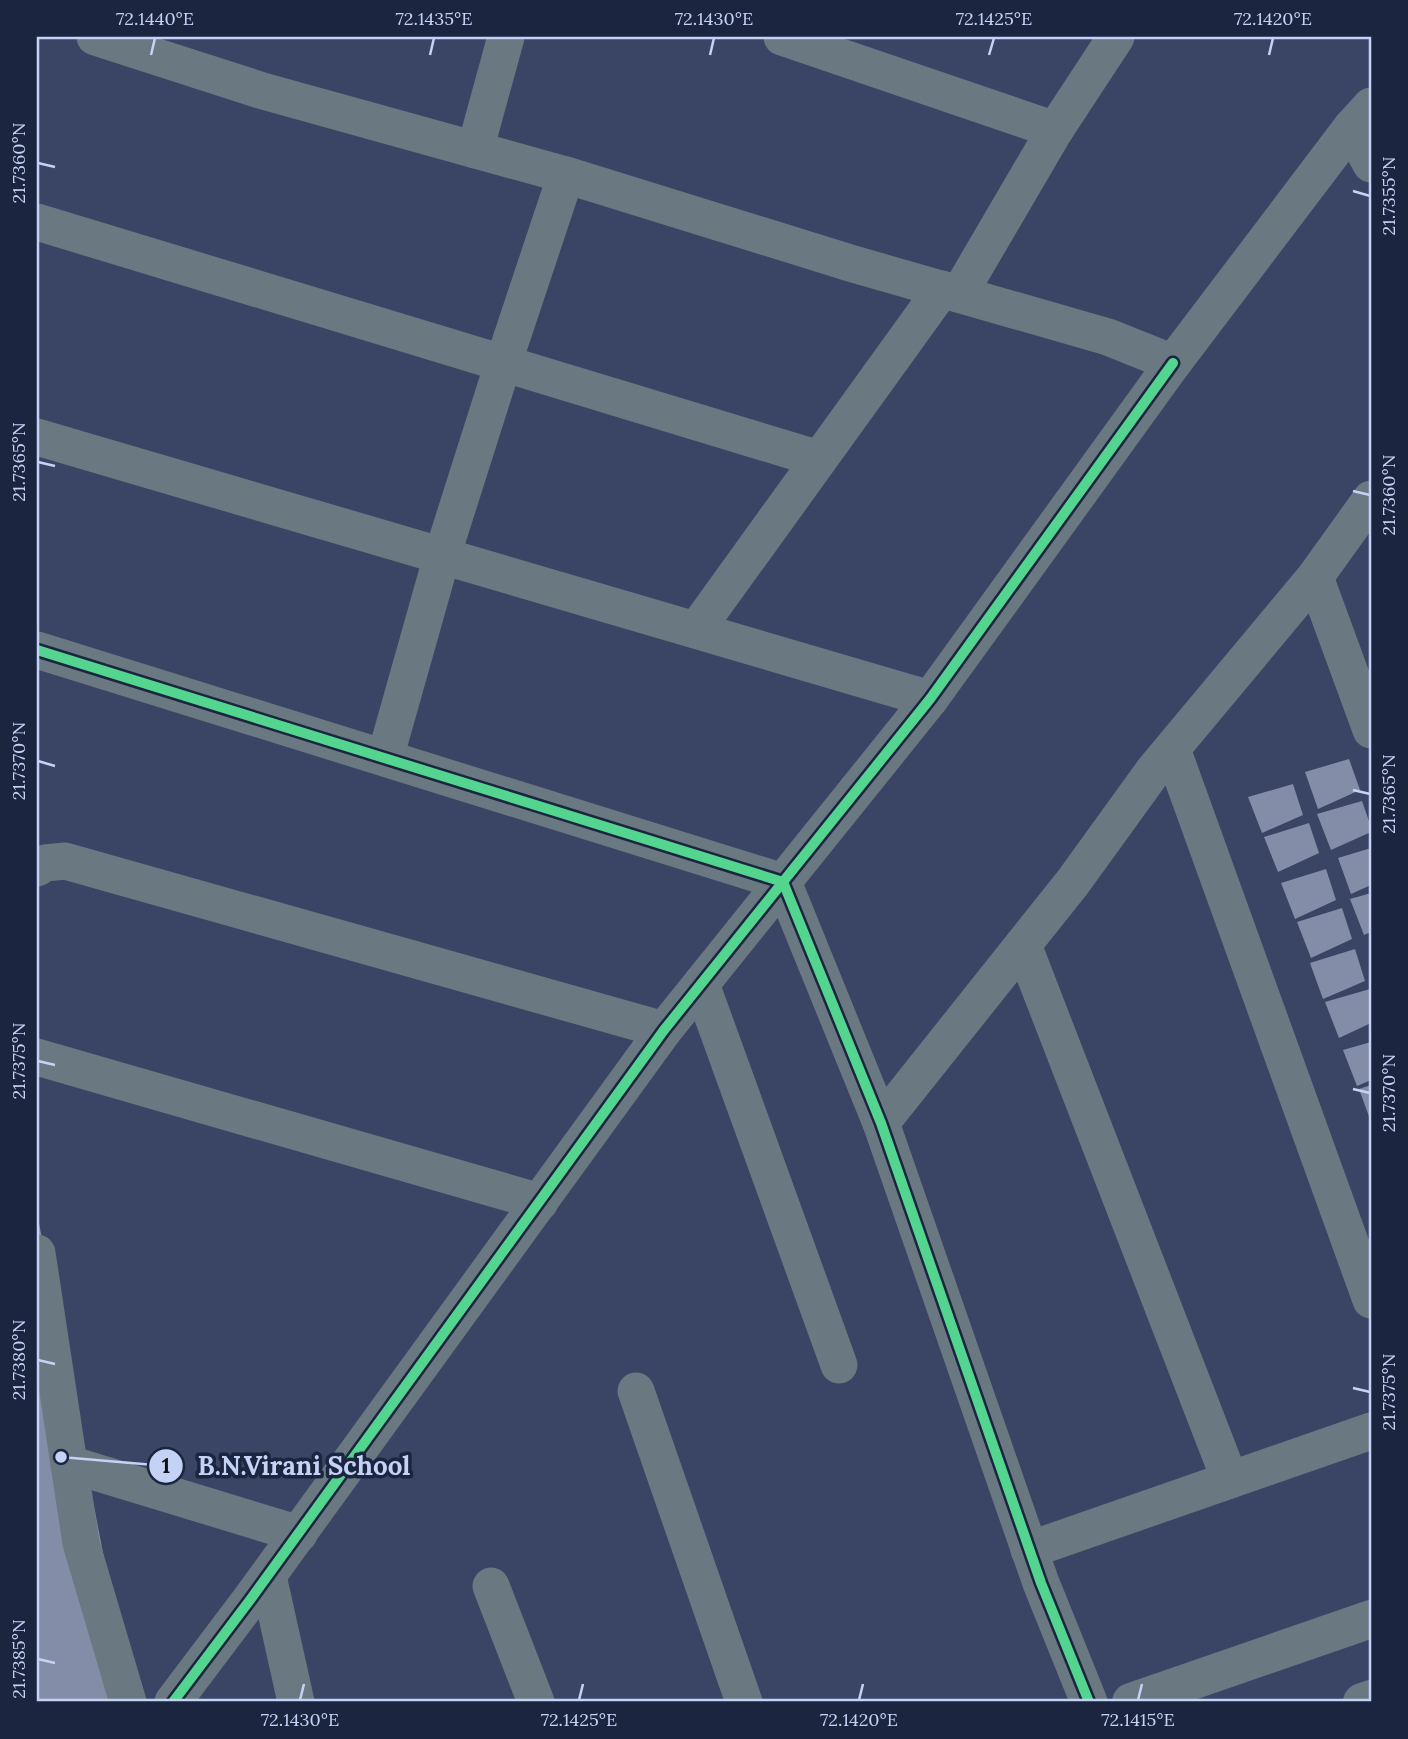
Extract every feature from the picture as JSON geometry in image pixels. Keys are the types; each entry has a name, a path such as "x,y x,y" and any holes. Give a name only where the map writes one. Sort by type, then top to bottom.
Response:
{"street":[{"path":"95,37 263,92 566,175 850,263 1108,337 1173,363"},
{"path":"475,150 506,37"},
{"path":"782,37 1055,130"},
{"path":"696,630 819,459 951,292 1116,37"},
{"path":"173,1702 299,1534 664,1030 930,699 1173,363 1366,140"},
{"path":"385,758 442,556 566,175"},
{"path":"37,222 819,459"},
{"path":"37,437 930,699"},
{"path":"881,1123 1073,882 1154,770 1315,577 1371,499"},
{"path":"1315,577 1371,730"},
{"path":"37,650 783,882"},
{"path":"1172,749 1371,1300"},
{"path":"37,868 45,863 65,861 664,1030"},
{"path":"783,882 881,1123 1029,1550 1089,1702"},
{"path":"1023,945 1230,1480"},
{"path":"701,985 839,1365"},
{"path":"37,1057 540,1202"},
{"path":"37,1253 81,1543 128,1702"},
{"path":"636,1391 744,1702"},
{"path":"1029,1550 1371,1431"},
{"path":"69,1464 299,1534"},
{"path":"268,1576 296,1702"},
{"path":"491,1586 536,1702"},
{"path":"1130,1702 1371,1619"},
{"path":"1362,1702 1371,1699"}],"building":[{"path":"1349,759 1360,790 1318,809 1305,772"},
{"path":"1293,784 1303,815 1262,833 1248,797"},
{"path":"1362,801 1371,832 1331,850 1317,814"},
{"path":"1309,823 1319,853 1278,872 1264,837"},
{"path":"1371,848 1371,885 1351,894 1338,858"},
{"path":"1326,869 1336,900 1295,919 1281,883"},
{"path":"1371,893 1371,932 1364,935 1350,899"},
{"path":"1342,908 1352,939 1311,958 1297,922"},
{"path":"1355,949 1365,981 1323,999 1310,963"},
{"path":"1370,989 1371,1023 1339,1038 1325,1002"},
{"path":"1371,1042 1371,1080 1357,1086 1343,1050"},
{"path":"1371,1085 1371,1122 1359,1089"},
{"path":"38,1218 132,1702 37,1702"}],"cycle path":[{"path":"173,1702 664,1030 930,699 1173,363"},
{"path":"37,650 783,882 881,1123 1041,1583 1089,1702"}],"place":[{"name":"B.N.Virani School","path":"61,1457"}]}
